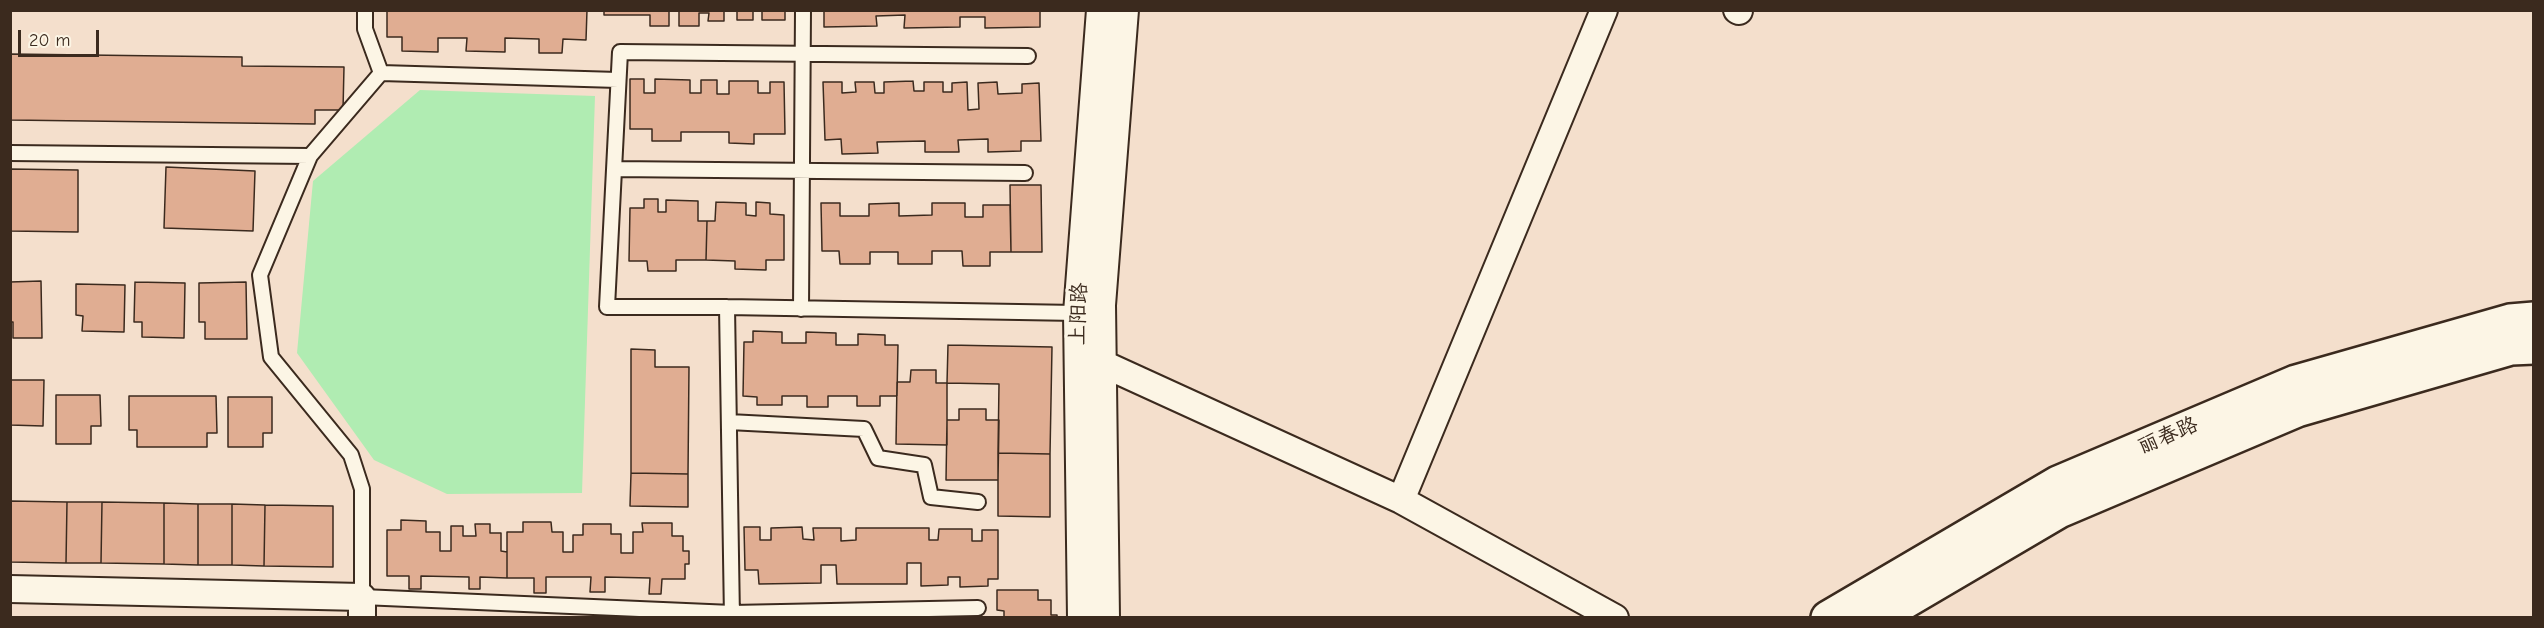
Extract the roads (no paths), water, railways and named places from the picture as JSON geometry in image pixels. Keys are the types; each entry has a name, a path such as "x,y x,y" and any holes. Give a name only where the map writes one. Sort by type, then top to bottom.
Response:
{"main road":[{"name":"丽春路","path":"1828,618 2058,483 2285,387 2510,321 2534,319"},
{"name":"丽春路","path":"1877,618 2059,511 2297,410 2511,348 2534,347"}],"street":[{"name":"上阳路","path":"1081,618 1077,313 1100,10"},
{"name":"上阳路","path":"1106,618 1102,305 1125,10"},
{"path":"1401,500 1604,10"},
{"path":"1077,352 1401,500 1615,618"},
{"path":"10,589 362,607"}],"lane":[{"path":"365,10 365,29 381,73"},
{"path":"801,309 803,10"},
{"path":"1028,56 620,52 606,307 1077,313"},
{"path":"381,73 618,80"},
{"path":"381,73 310,156 260,275 271,357 351,455 362,489 362,607 732,615 978,608"},
{"path":"10,153 310,156"},
{"path":"614,170 1025,173"},
{"path":"727,307 732,615"},
{"path":"729,422 864,429 878,458 924,465 931,497 978,502"}]}
